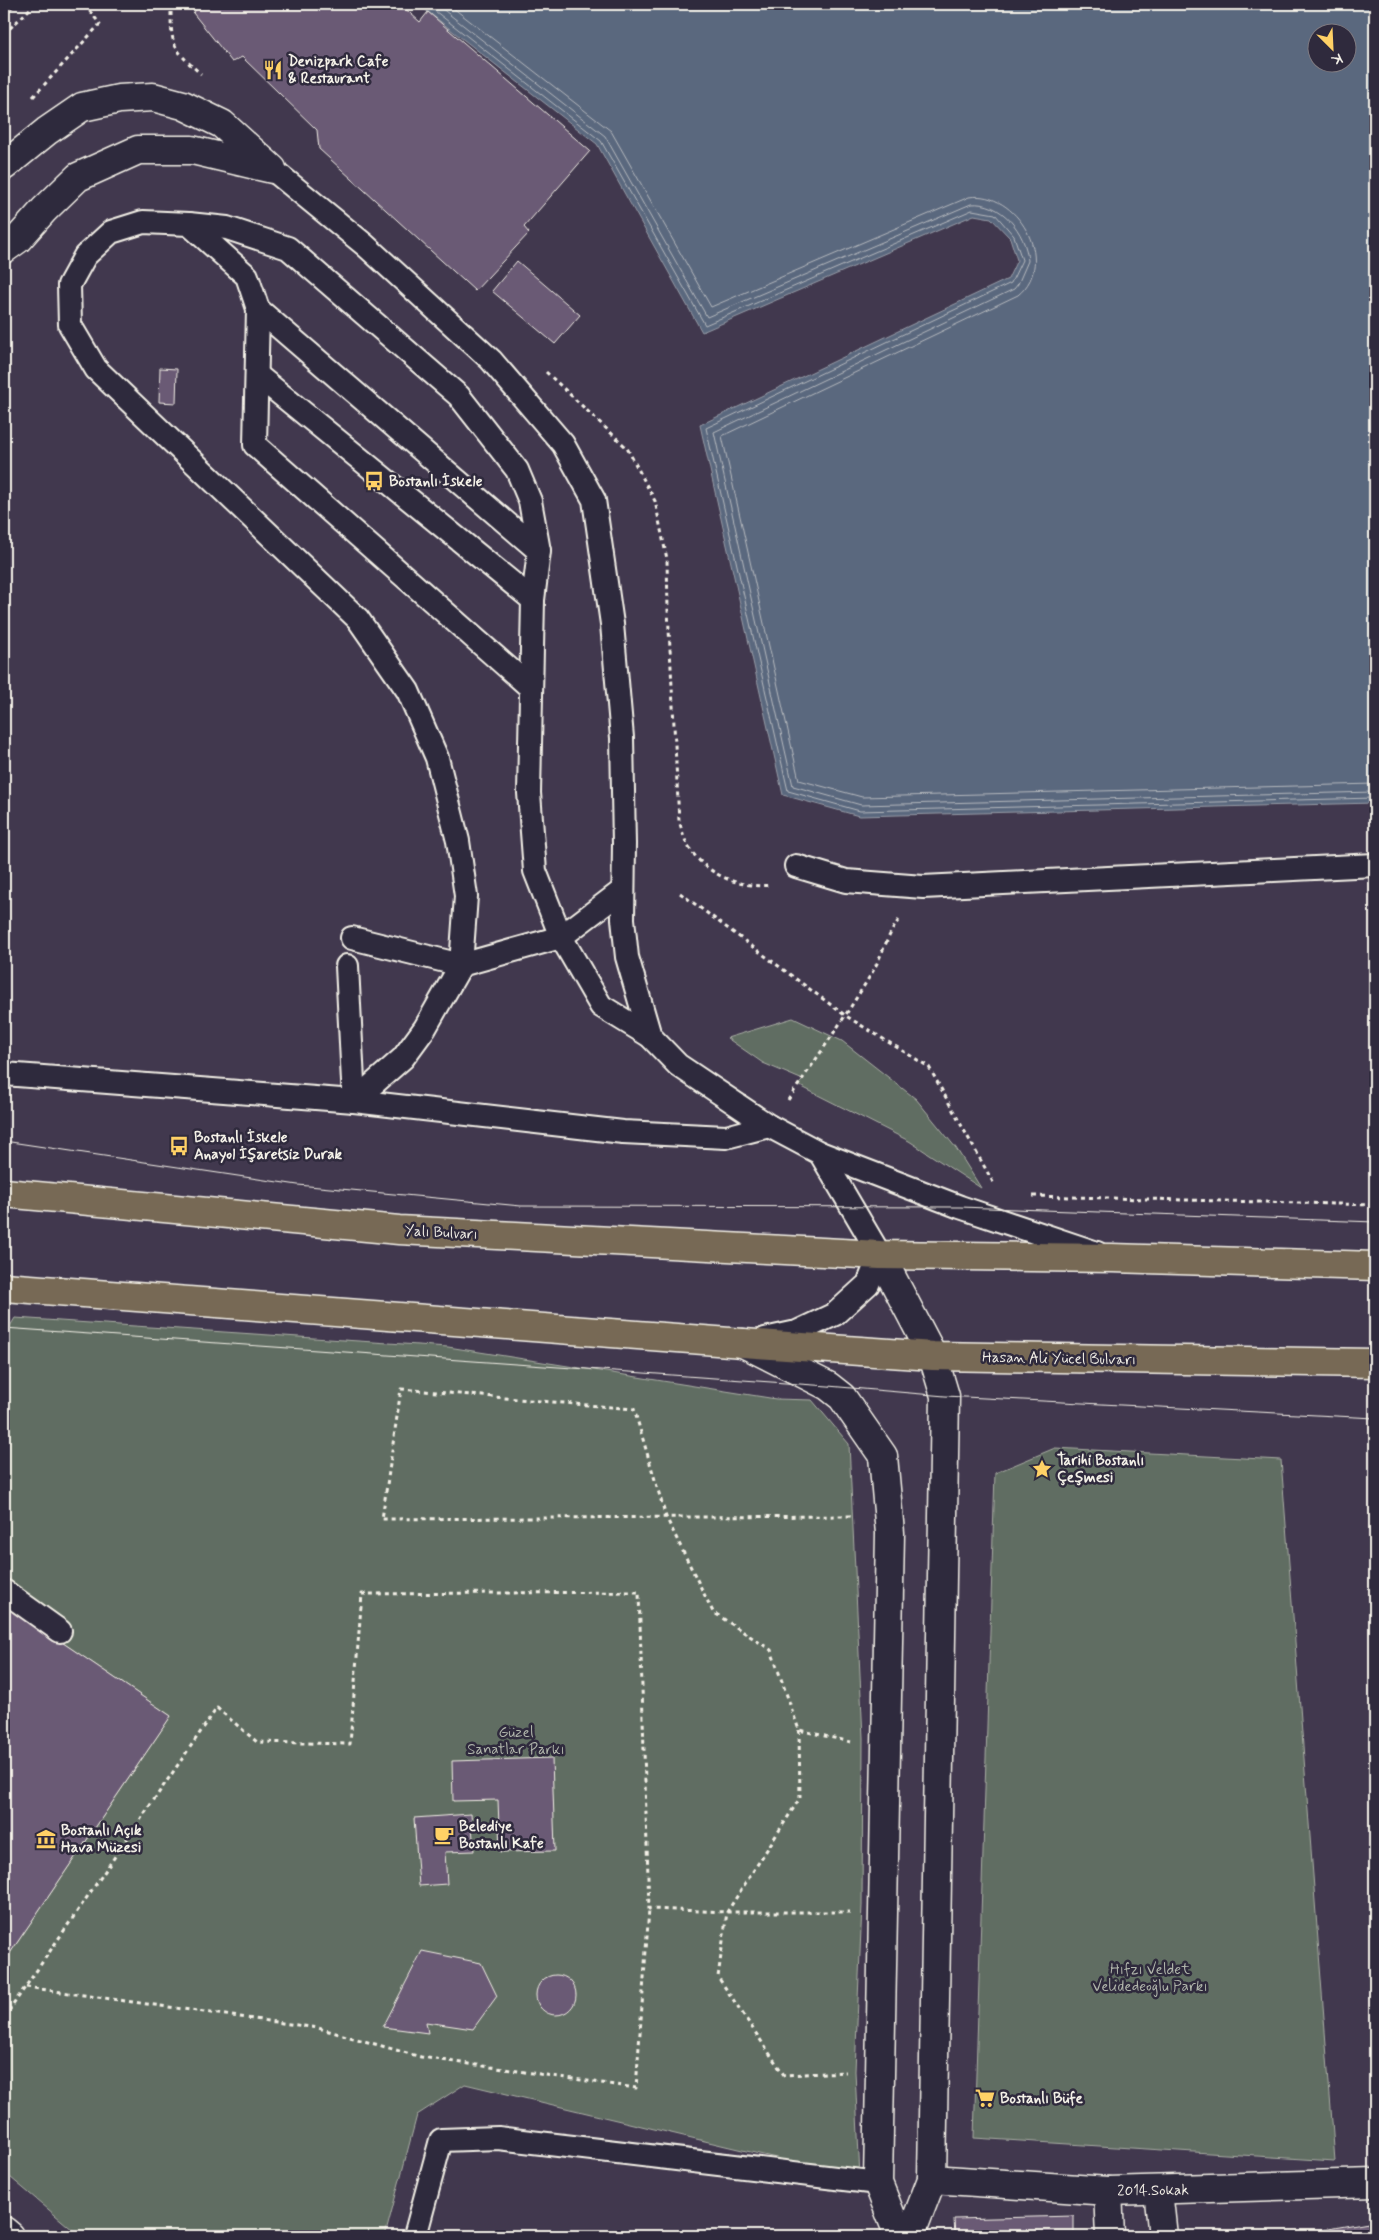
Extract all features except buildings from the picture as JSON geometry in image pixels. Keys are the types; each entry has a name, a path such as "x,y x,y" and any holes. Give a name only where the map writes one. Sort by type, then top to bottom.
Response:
{"main road":[{"name":"Yalı Bulvarı","path":"4,1193 400,1230 880,1255"},
{"path":"880,1255 1112,1258 1375,1266"},
{"path":"4,1287 743,1344"},
{"name":"Hasan Ali Yücel Bulvarı","path":"743,1344 934,1356 1375,1363"}],"street":[{"path":"4,166 47,131 82,107 119,99 153,97 182,105 222,124 272,169"},
{"path":"4,249 18,239 78,177 138,150 192,150 272,169"},
{"path":"880,1255 934,1356 945,1396 932,2179 910,2236"},
{"path":"743,1344 828,1386 842,1397 883,1456 889,1520 878,2183 899,2236"},
{"name":"2014.Sokak","path":"932,2179 1108,2191 1375,2183"},
{"path":"1108,2191 1110,2236"},
{"path":"1158,2191 1163,2236"},
{"path":"4,2231 10,2236"}],"lane":[{"path":"272,169 365,245 491,360 563,444 594,500 612,624 622,738 623,919 627,957 650,1036"},
{"path":"354,1101 403,1058 424,1028 461,965 466,905 458,840 437,758 408,691 358,619 96,369 70,326 69,286 86,256 111,232 143,222 227,228 288,248 459,396 517,470 530,501 539,551 533,600 529,793 535,871 561,937 601,1006 650,1036 678,1065 769,1126 820,1153 960,1207 1112,1258"},
{"path":"189,224 247,276 258,309 254,444 531,688"},
{"path":"258,309 539,551"},
{"path":"257,375 533,600"},
{"path":"796,866 846,881 923,887 1375,865"},
{"path":"352,938 461,965 561,937 623,890"},
{"path":"347,966 354,1101"},
{"path":"4,1074 354,1101 623,1132 726,1137 769,1126"},
{"path":"743,1344 797,1332 835,1314 868,1284 880,1255 820,1153"},
{"path":"4,1591 60,1631"},
{"path":"415,2236 441,2140 498,2138 878,2183"}],"path":[{"path":"4,34 35,4"},
{"path":"28,102 100,24 84,4"},
{"path":"798,1085 846,1016 877,964 892,928 923,887"},
{"path":"680,893 846,1016 929,1067 996,1188"},
{"path":"1031,1196 1375,1205"},
{"path":"880,2070 784,2075 718,1977 727,1912 800,1798 799,1730 771,1650 713,1612 666,1517 634,1409 401,1389 382,1519 666,1517 853,1516 889,1520"},
{"path":"4,2018 217,1708 257,1742 350,1744 362,1594 639,1592 649,1909 636,2088 421,2057 318,2028 26,1987"},
{"path":"799,1730 886,1749"},
{"path":"649,1909 727,1912 883,1912"}],"green space":[{"path":"793,1018 842,1041 916,1099 956,1148 981,1188 909,1141 798,1085 803,1080 763,1063 727,1038"},
{"name":"Güzel Sanatlar Parkı","path":"15,1318 448,1347 776,1399 812,1400 849,1444 863,1738 862,1905 855,2071 860,2178 465,2084 417,2115 385,2236 80,2236 4,2172 4,1962 171,1716 4,1603 4,1336"},
{"name":"Hıfzı Veldet Velidedeoğlu Parkı","path":"1055,1448 1281,1460 1335,2161 974,2138 995,1473"}],"water":[{"path":"418,4 1375,4 1375,803 859,816 783,795 700,425 1008,279 1017,260 1010,238 991,218 974,215 702,332 597,144"}],"tram line":[{"path":"4,1141 298,1185 521,1206 960,1207 1375,1222"},
{"path":"4,1328 828,1386 945,1396 1375,1418"}],"place":[{"name":"Denizpark Cafe & Restaurant","path":"273,70"},
{"name":"Bostanlı İskele","path":"374,481"},
{"name":"Bostanlı İskele Anayol İşaretsiz Durak","path":"179,1146"},
{"name":"Tarihi Bostanlı Çeşmesi","path":"1042,1469"},
{"name":"Belediye Bostanlı Kafe","path":"444,1835"},
{"name":"Bostanlı Açık Hava Müzesi","path":"46,1839"},
{"name":"Bostanlı Büfe","path":"985,2098"}]}
